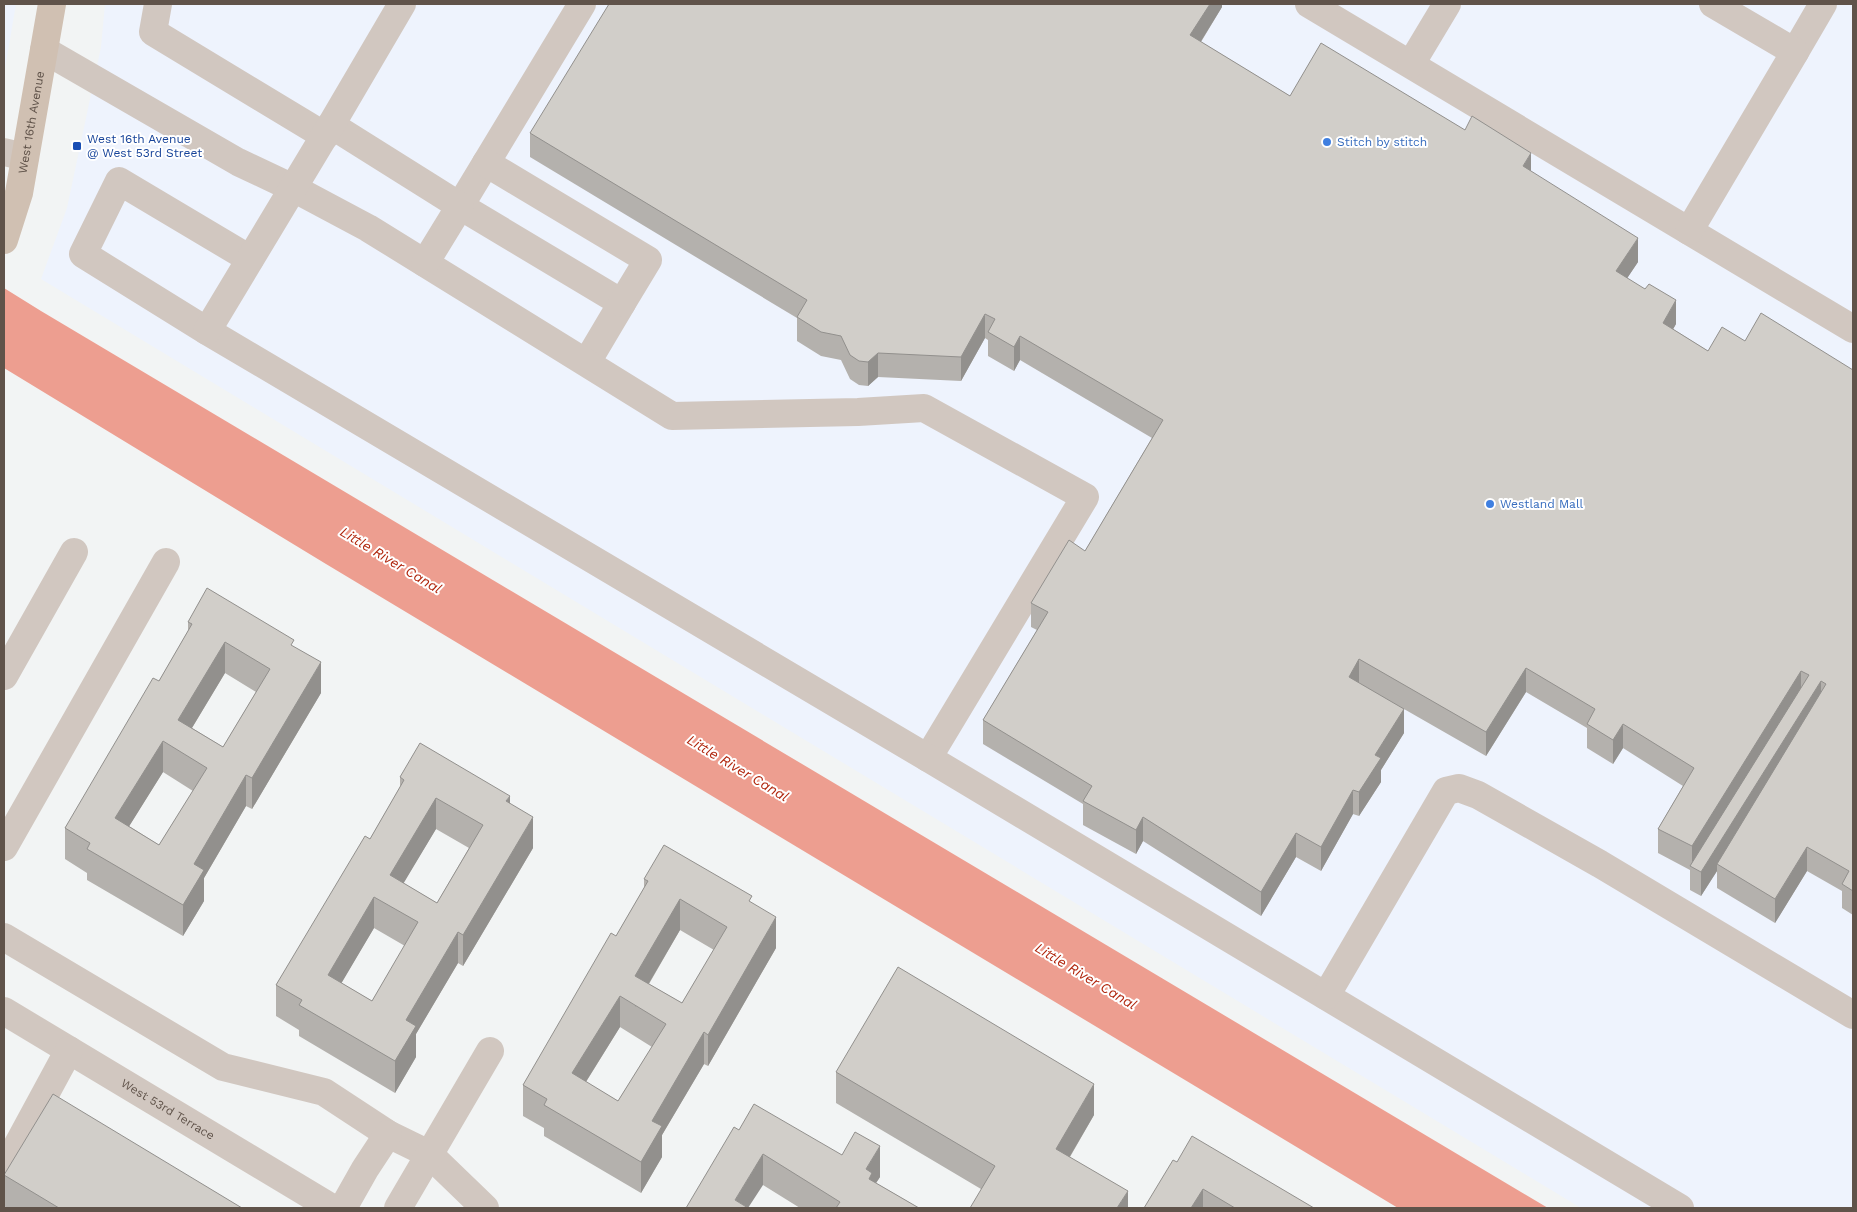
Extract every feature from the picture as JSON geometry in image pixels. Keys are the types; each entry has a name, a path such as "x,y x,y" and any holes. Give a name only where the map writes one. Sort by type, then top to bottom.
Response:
{"main road":[{"name":"West 16th Avenue","path":"4,240 19,193 14,155 44,50 52,4"}],"street":[{"path":"158,4 153,32 460,206 622,303"},
{"path":"207,331 402,4"},
{"path":"425,263 582,4"},
{"path":"1309,4 1853,329"},
{"path":"1411,64 1447,4"},
{"path":"1713,4 1795,52"},
{"path":"1689,231 1824,4"},
{"path":"44,50 238,162 293,188 368,228 672,416 858,412 924,408 1086,497 928,758"},
{"path":"486,163 648,260 586,362"},
{"path":"250,259 120,181 84,254 207,331 928,758 1680,1208"},
{"path":"4,676 74,552"},
{"path":"4,847 166,562"},
{"path":"1326,996 1446,791 1459,788 1478,795 1600,864 1853,1015"},
{"path":"4,937 223,1067 324,1092 388,1134 429,1154 485,1208"},
{"name":"West 53rd Terrace","path":"4,1011 332,1208"},
{"path":"4,1170 69,1050"},
{"path":"398,1208 490,1050"},
{"path":"343,1208 388,1134"}],"shaded area":[{"path":"4,4 16,4 4,74"},
{"path":"105,4 1853,4 1853,1208 1581,1208 41,279 67,208 101,47"}],"water":[{"name":"Little River Canal","path":"4,288 1548,1208 1398,1208 326,564 4,368"}],"building":[{"name":"Westland Mall","path":"609,4 1210,4 1190,35 1290,96 1321,43 1465,130 1472,116 1531,153 1523,166 1638,238 1616,271 1645,289 1649,284 1676,300 1663,323 1708,351 1722,327 1745,341 1761,313 1853,370 1853,891 1842,884 1849,871 1807,847 1775,899 1717,864 1826,684 1821,681 1701,872 1690,866 1809,675 1801,671 1692,846 1658,829 1694,768 1623,724 1613,740 1587,724 1595,709 1526,668 1486,732 1359,659 1349,677 1404,709 1375,755 1381,758 1359,792 1353,790 1321,847 1296,833 1261,892 1143,817 1136,830 1083,801 1092,786 983,720 1048,612 1031,603 1069,540 1085,551 1163,420 1020,336 1014,347 988,332 995,319 985,314 961,357 878,353 868,362 859,361 850,355 841,336 821,332 797,317 807,300 530,133"},
{"path":"207,588 294,640 291,645 321,662 252,778 246,775 194,864 204,870 183,905 87,849 90,843 65,828 153,678 159,681 192,624 188,622","holes":["225,642 270,669 223,747 178,720","163,741 207,768 159,845 115,818"]},
{"path":"420,743 510,796 506,801 533,817 463,935 458,932 406,1020 416,1026 395,1061 299,1005 302,1000 276,985 365,836 370,839 404,780 400,777","holes":["436,798 483,825 437,903 390,875","374,897 418,922 372,1001 328,975"]},
{"path":"664,845 752,896 749,901 776,917 708,1035 704,1032 652,1121 662,1126 641,1162 544,1105 547,1099 523,1085 611,933 616,936 648,881 644,879","holes":["680,899 727,927 682,1003 635,976","620,996 666,1024 618,1101 572,1073"]},
{"path":"898,967 1094,1084 1056,1149 1128,1191 1117,1208 970,1208 995,1166 836,1072"},
{"path":"53,1094 242,1208 59,1208 4,1175"},
{"path":"754,1104 842,1155 855,1132 880,1146 866,1169 872,1173 869,1179 919,1208 836,1208 840,1202 763,1154 735,1200 748,1208 686,1208 734,1127 739,1130"},
{"path":"1192,1136 1314,1208 1235,1208 1203,1189 1191,1208 1144,1208 1173,1160 1177,1162"}],"place":[{"name":"Stitch by stitch","path":"1327,142"},
{"name":"West 16th Avenue @ West 53rd Street","path":"77,146"},
{"name":"Westland Mall","path":"1490,504"}]}
